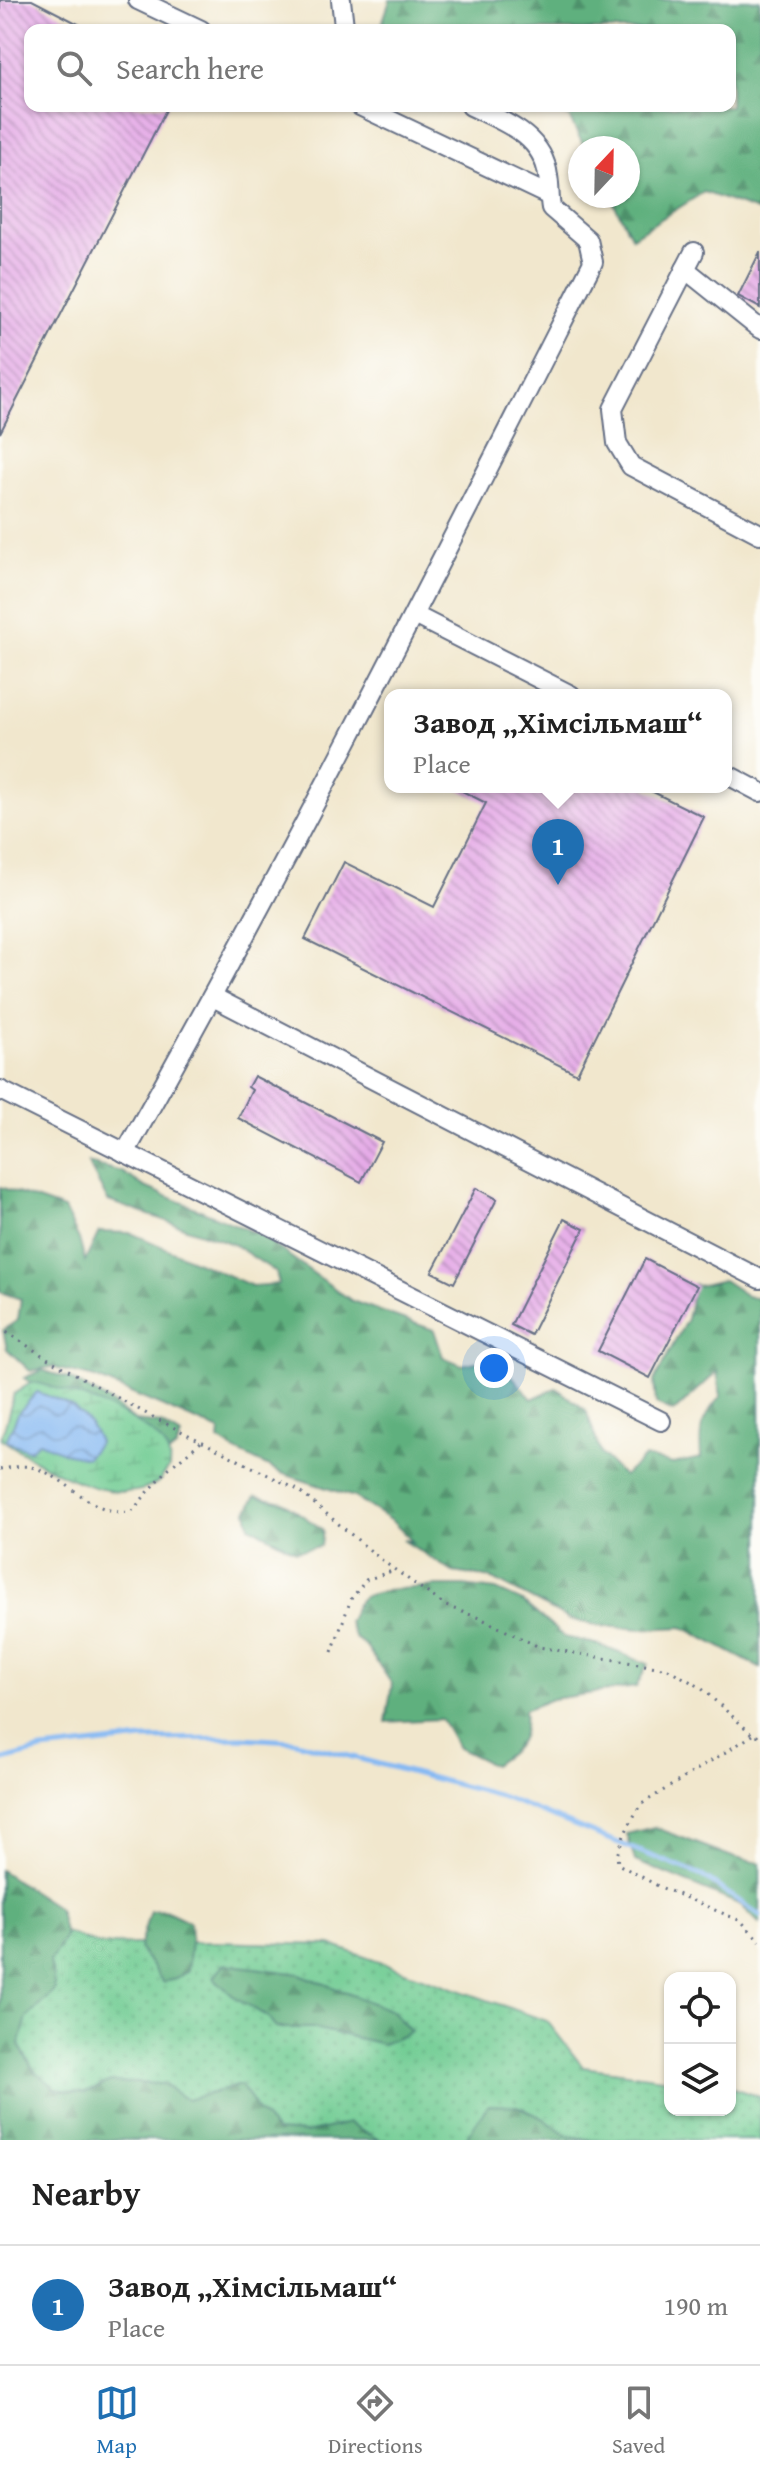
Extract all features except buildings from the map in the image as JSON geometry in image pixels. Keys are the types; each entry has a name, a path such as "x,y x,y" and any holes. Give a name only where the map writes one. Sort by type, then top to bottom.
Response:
{"lane":[{"path":"138,0 188,24"},
{"path":"341,0 344,24"},
{"path":"373,112 548,195"},
{"path":"125,1153 213,997 414,615 593,262 588,240 551,208 548,176 541,152 525,133 483,112"},
{"path":"694,252 613,409 617,443 631,466 760,534"},
{"path":"685,269 760,329"},
{"path":"414,615 559,689"},
{"path":"732,777 760,792"},
{"path":"213,997 760,1279"},
{"path":"0,1090 661,1421"}],"path":[{"path":"0,1328 84,1379 298,1490 395,1570 446,1606 482,1619 539,1647 668,1669 700,1687 753,1735 760,1737"},
{"path":"0,1469 30,1466 68,1484 83,1499 104,1509 117,1513 131,1512 169,1468 201,1442"},
{"path":"332,1652 351,1599 366,1580 395,1570"},
{"path":"753,1735 640,1805 617,1855 618,1864 658,1886 741,1921 760,1941"}],"green space":[{"path":"390,0 760,0 760,212 704,192 632,237 616,208 640,208 640,136 579,136 569,117 557,112 736,112 736,24 382,24"},
{"path":"88,1163 122,1172 145,1187 260,1235 352,1301 434,1330 443,1357 462,1365 489,1359 512,1376 532,1399 556,1388 586,1410 601,1454 623,1476 645,1457 673,1464 701,1458 702,1425 721,1396 717,1372 674,1412 656,1404 654,1381 687,1319 694,1284 698,1286 723,1280 747,1296 760,1299 760,1668 683,1627 643,1629 600,1626 569,1619 491,1578 453,1572 403,1540 413,1542 393,1522 354,1497 281,1473 234,1450 219,1440 220,1431 95,1378 51,1367 30,1371 7,1349 3,1330 18,1320 21,1299 0,1292 0,1187 64,1209 79,1239 85,1261 99,1232 131,1233 252,1286 279,1284 276,1272 233,1244 108,1201"},
{"path":"42,1370 70,1379 135,1421 162,1424 181,1436 176,1448 135,1481 50,1397 24,1378"},
{"path":"32,1382 109,1408 148,1430 162,1443 169,1456 169,1468 157,1483 139,1490 119,1492 76,1481 1,1439 14,1394"},
{"path":"256,1496 283,1502 323,1530 321,1546 296,1551 250,1526 247,1511"},
{"path":"437,1586 496,1590 523,1602 564,1637 596,1644 648,1664 636,1687 552,1699 524,1710 524,1729 519,1743 493,1765 458,1748 441,1719 386,1722 392,1684 366,1646 355,1638 348,1622 359,1601 366,1596"},
{"path":"654,1827 735,1858 760,1863 760,1924 741,1905 635,1861 627,1834"},
{"path":"0,1870 58,1908 65,1936 50,1961 55,1990 27,2018 19,2045 34,2070 56,2089 85,2093 111,2082 163,2084 187,2100 241,2085 256,2109 276,2131 306,2133 349,2123 380,2140 0,2140"},
{"path":"0,1910 101,1945 211,1942 331,1945 547,2021 583,2067 664,2078 664,2116 736,2116 736,2089 760,2097 760,2140 0,2140"},
{"path":"165,1910 190,1922 191,1941 188,1970 176,1979 163,1982 139,1948 150,1911"},
{"path":"224,1964 300,1974 392,2011 411,2032 383,2044 313,2028 276,2028 269,2018 232,1995 213,1977"},
{"path":"488,2105 517,2106 543,2118 566,2135 592,2140 465,2140"}],"water":[{"path":"37,1392 67,1404 88,1422 99,1442 86,1458 39,1442 29,1450 6,1441 19,1412"}],"waterway":[{"path":"0,1761 42,1750 143,1739 292,1741 500,1796 702,1876 760,1915"}],"place":[{"name":"Завод „Хімсільмаш“","path":"558,885"}]}
